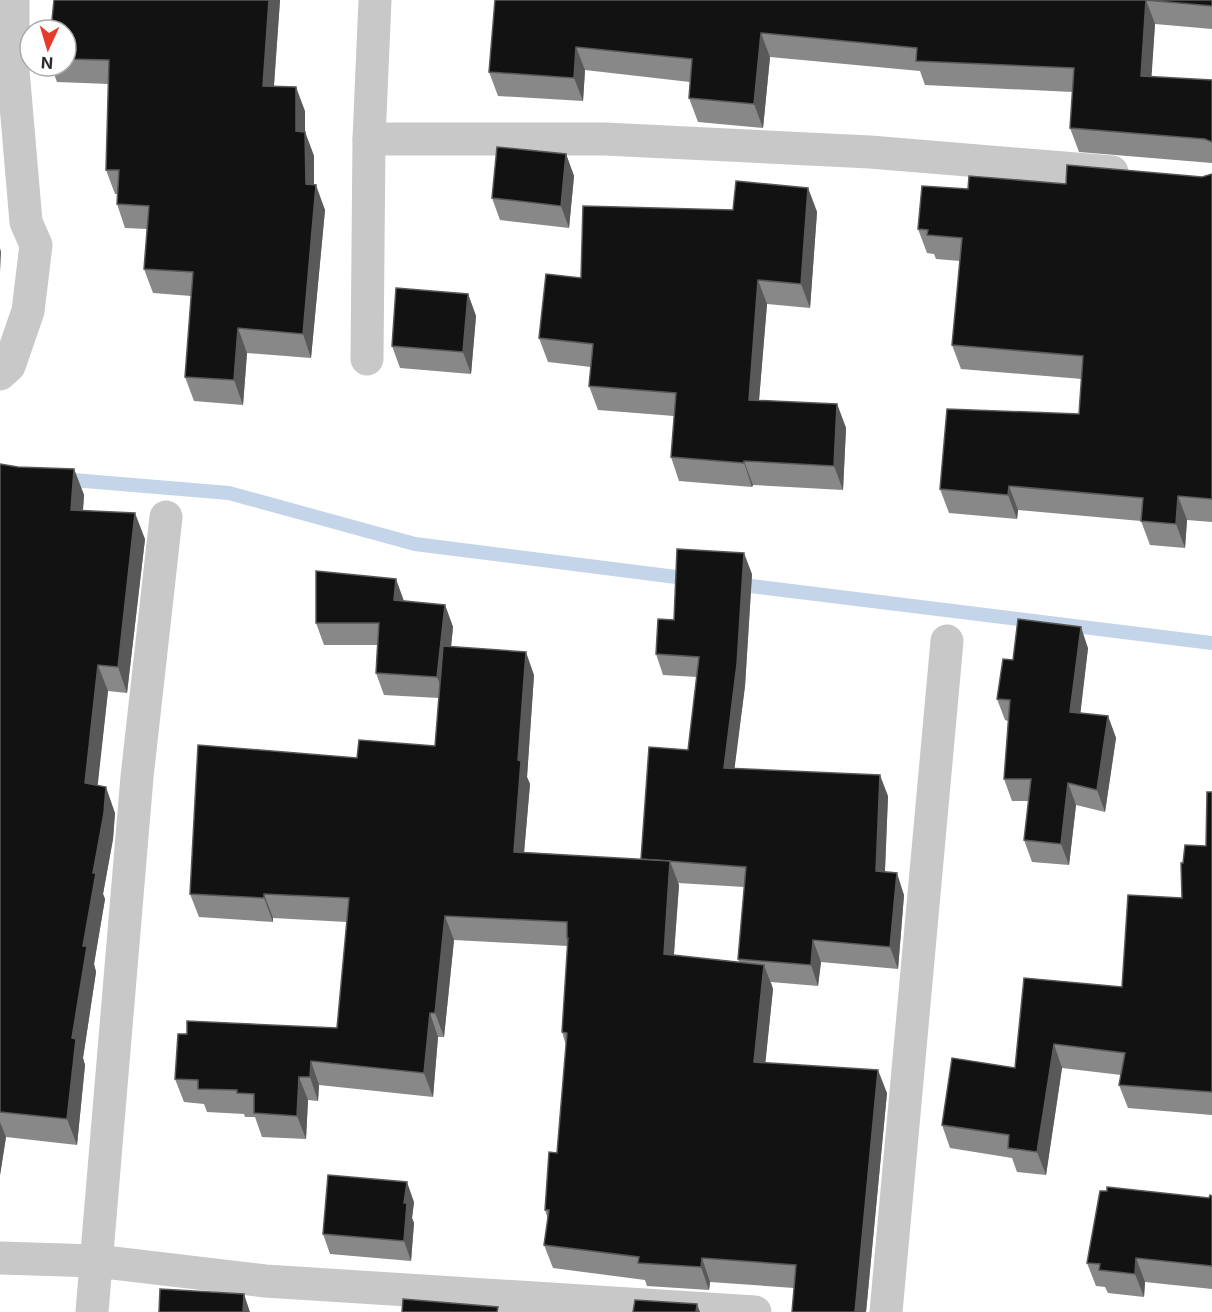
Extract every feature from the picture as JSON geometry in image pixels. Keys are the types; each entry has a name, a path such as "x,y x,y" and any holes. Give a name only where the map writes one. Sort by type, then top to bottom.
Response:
{"street":[{"path":"0,374 9,366 28,311 36,245 26,222 13,70 13,0"},
{"path":"367,359 369,139 375,0"},
{"path":"369,139 605,139 870,152 1140,175"},
{"path":"92,1312 137,777 166,517"},
{"path":"886,1312 947,641"},
{"path":"0,1258 96,1261 265,1281 755,1312"}],"building":[{"path":"54,0 269,0 263,86 296,87 296,131 305,132 306,184 316,185 303,334 238,328 234,380 185,377 193,272 144,269 149,206 117,204 119,170 106,170 109,60 78,59 78,18 52,18"},
{"path":"495,0 1146,0 1141,76 1212,80 1212,142 1205,139 1070,128 1074,68 916,61 917,48 761,33 754,104 689,98 692,59 576,47 574,78 489,72"},
{"path":"1146,0 1212,0 1212,6"},
{"path":"497,147 566,154 561,206 492,198"},
{"path":"1067,165 1202,177 1212,174 1212,499 1178,496 1176,524 1141,521 1143,498 1009,486 1008,495 940,489 947,409 1079,414 1083,356 952,345 962,238 927,235 928,230 918,229 922,186 968,189 969,176 1066,184"},
{"path":"736,181 808,188 801,284 758,280 749,400 837,404 834,466 744,461 744,463 671,457 676,393 589,386 593,344 539,338 546,274 581,278 583,206 733,210"},
{"path":"396,288 468,294 463,352 392,346"},
{"path":"0,464 74,469 71,510 135,513 118,667 98,665 85,783 106,787 104,813 93,873 96,873 83,946 87,946 72,1038 76,1039 67,1119 0,1112"},
{"path":"677,549 744,553 737,664 724,768 880,775 876,871 897,873 890,947 813,940 811,965 738,959 746,867 641,859 649,747 688,750 699,657 656,654 658,619 674,620"},
{"path":"316,571 396,579 394,600 445,605 437,677 376,673 379,623 316,623"},
{"path":"1018,619 1081,627 1070,712 1108,716 1097,790 1068,783 1061,844 1024,840 1031,779 1004,779 1010,700 997,699 1003,659 1013,660"},
{"path":"443,646 526,652 514,852 670,861 664,954 764,965 754,1062 878,1070 855,1312 792,1312 796,1265 702,1258 701,1267 638,1263 639,1257 544,1245 549,1210 545,1210 549,1152 557,1153 567,1033 562,1032 567,922 445,916 435,1013 430,1013 424,1073 311,1061 310,1077 299,1077 297,1116 254,1113 254,1094 237,1093 237,1090 198,1089 198,1080 175,1079 178,1034 187,1034 187,1021 337,1028 349,898 264,894 264,898 190,894 198,745 357,758 359,740 435,746"},
{"path":"1207,792 1212,792 1212,1092 1119,1085 1125,1053 1054,1044 1037,1152 1008,1148 1009,1135 942,1125 952,1058 1015,1068 1024,978 1122,987 1128,895 1182,898 1181,863 1183,863 1185,845 1206,846"},
{"path":"328,1175 407,1182 404,1203 407,1203 404,1241 323,1234"},
{"path":"1107,1187 1209,1198 1210,1195 1212,1196 1212,1266 1136,1258 1135,1274 1099,1270 1100,1264 1087,1263 1100,1191 1107,1191"},
{"path":"160,1289 244,1294 243,1312 159,1312"},
{"path":"403,1299 498,1307 497,1312 402,1312"},
{"path":"635,1300 697,1304 696,1312 633,1312"}],"waterway":[{"path":"61,479 229,493 415,544 692,579"},
{"path":"735,584 1212,643"}]}
